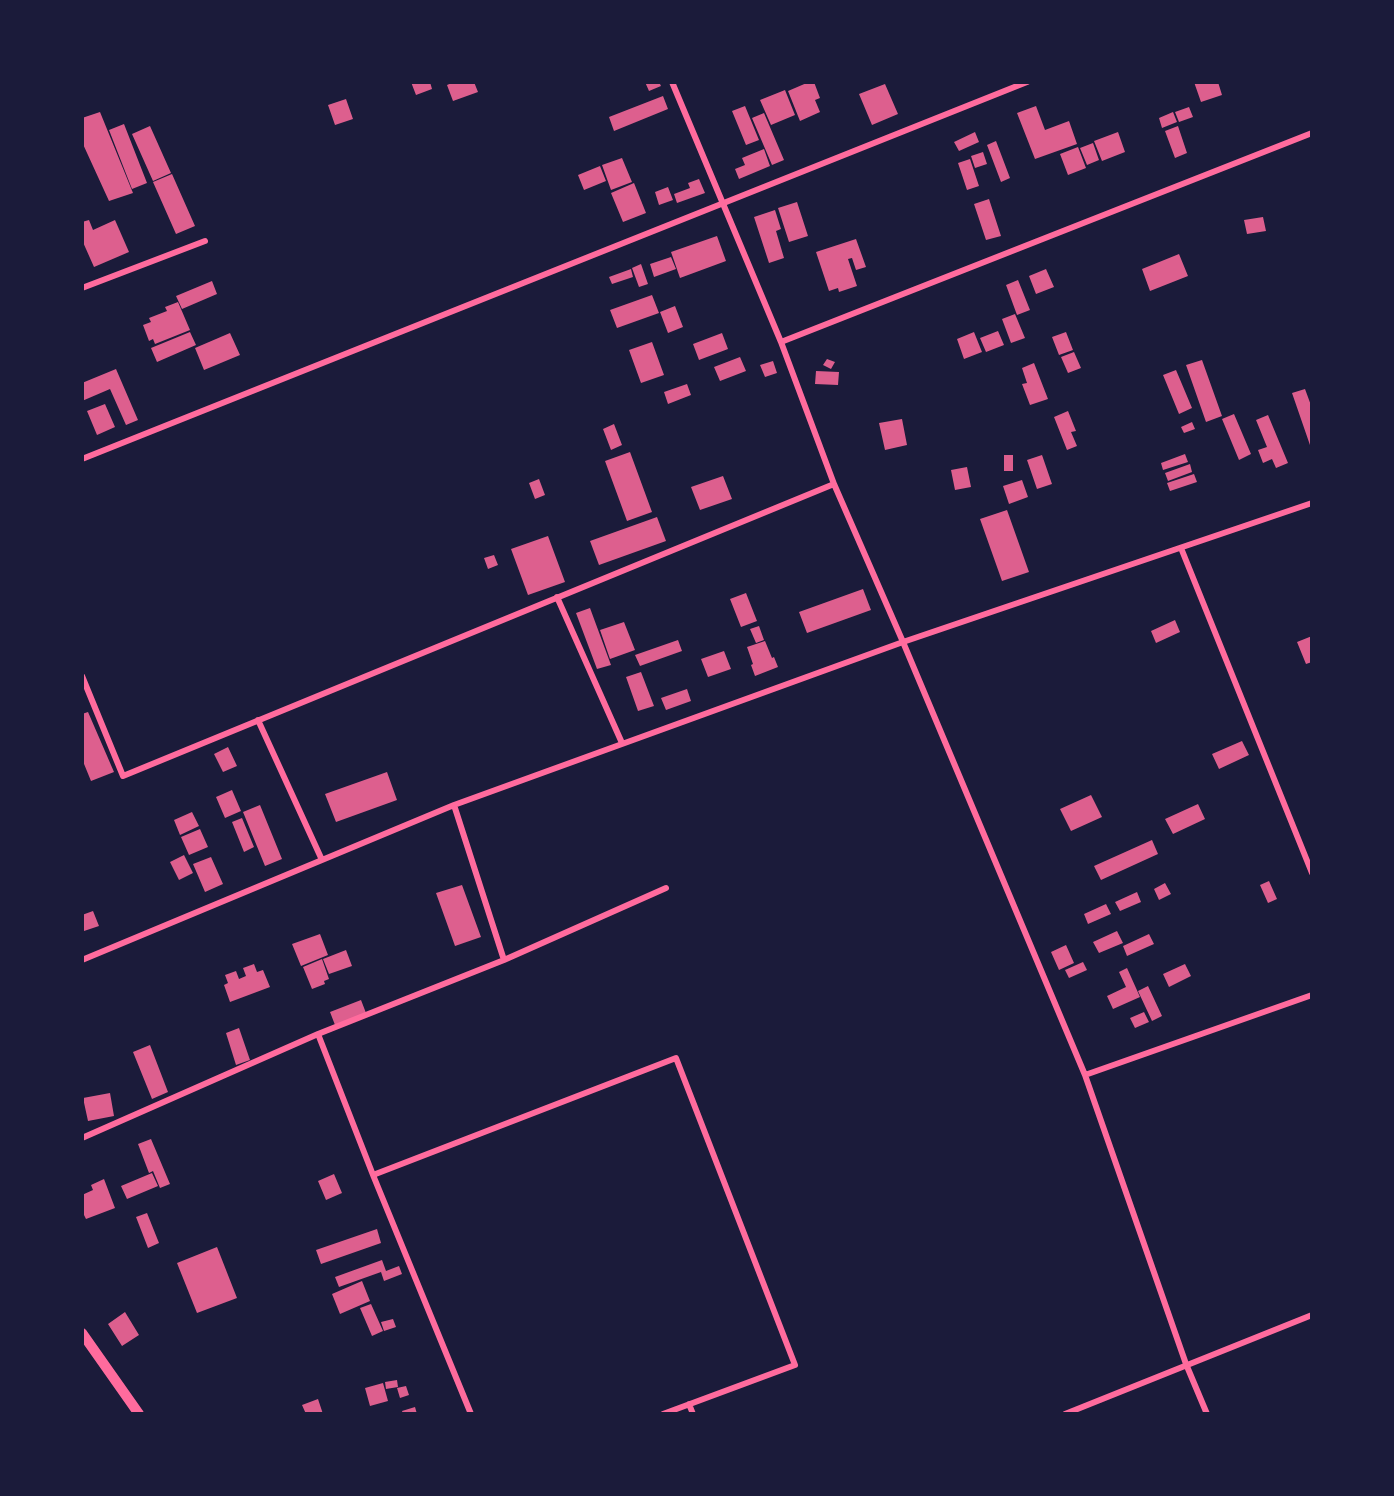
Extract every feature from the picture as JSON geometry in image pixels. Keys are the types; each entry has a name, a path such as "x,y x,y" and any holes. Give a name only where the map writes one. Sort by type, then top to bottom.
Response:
{"main road":[{"path":"82,1333 139,1413"}],"street":[{"path":"672,82 781,342 834,484 1086,1075 1186,1364 1207,1413"},
{"path":"82,459 1027,82"},
{"path":"781,342 1311,134"},
{"path":"83,286 205,241"},
{"path":"82,676 123,776 834,484"},
{"path":"82,960 454,805 903,642 1311,503"},
{"path":"1181,548 1311,873"},
{"path":"557,597 622,743"},
{"path":"258,720 322,861"},
{"path":"454,805 504,960"},
{"path":"82,1138 318,1034 504,960 666,888"},
{"path":"1086,1075 1311,995"},
{"path":"318,1034 471,1413"},
{"path":"373,1174 676,1058 795,1365 663,1413"},
{"path":"1065,1413 1311,1315"},
{"path":"689,1404 693,1413"}],"building":[{"path":"411,82 430,82 432,89 416,95"},
{"path":"454,82 474,82 478,92 453,101 447,85"},
{"path":"645,82 659,82 661,86 649,91"},
{"path":"814,82 820,98 815,100 820,112 800,121 788,91"},
{"path":"1194,82 1218,82 1222,95 1201,102"},
{"path":"885,84 898,114 872,125 859,94"},
{"path":"785,90 795,115 771,125 760,100"},
{"path":"663,96 668,109 614,131 609,117"},
{"path":"346,99 353,119 335,125 328,105"},
{"path":"745,106 759,140 746,145 732,111"},
{"path":"1036,106 1045,130 1069,121 1077,144 1035,159 1017,113"},
{"path":"1189,107 1193,117 1179,122 1175,112"},
{"path":"100,112 133,193 109,201 82,142 82,118"},
{"path":"1173,112 1177,122 1162,128 1159,118"},
{"path":"764,113 784,160 772,165 752,118"},
{"path":"124,124 147,183 132,189 109,130"},
{"path":"150,126 171,173 153,181 132,134"},
{"path":"1178,126 1187,153 1175,158 1165,131"},
{"path":"975,132 979,142 959,151 954,142"},
{"path":"1118,132 1125,152 1102,161 1094,141"},
{"path":"996,141 1010,178 1001,182 987,145"},
{"path":"1093,143 1099,160 1087,165 1080,148"},
{"path":"1078,147 1086,168 1068,175 1060,154"},
{"path":"764,149 770,166 739,179 735,169 745,165 742,158"},
{"path":"983,152 987,164 975,168 971,156"},
{"path":"622,158 632,182 611,190 602,165"},
{"path":"970,159 979,186 967,190 958,163"},
{"path":"600,166 606,181 584,190 578,175"},
{"path":"172,174 195,226 176,234 153,182"},
{"path":"699,179 705,193 677,203 674,194 690,188 688,183"},
{"path":"634,183 646,213 623,222 611,193"},
{"path":"668,187 673,200 659,205 655,192"},
{"path":"989,199 1001,236 986,240 974,204"},
{"path":"797,202 808,236 789,242 778,208"},
{"path":"775,210 781,229 776,231 784,258 769,263 754,217"},
{"path":"1263,217 1266,231 1247,234 1244,220"},
{"path":"89,220 93,230 115,220 129,252 94,267 82,240 82,222"},
{"path":"717,236 726,261 680,278 671,252"},
{"path":"856,239 866,267 856,270 852,258 848,259 857,286 839,292 838,288 829,291 816,252"},
{"path":"1179,254 1188,276 1150,291 1142,269"},
{"path":"671,257 676,269 654,277 650,264"},
{"path":"641,264 648,284 639,287 632,268"},
{"path":"631,269 633,277 612,284 609,277"},
{"path":"1046,269 1054,287 1036,294 1029,276"},
{"path":"1018,280 1030,310 1017,315 1006,285"},
{"path":"212,281 217,294 182,309 176,296"},
{"path":"652,295 659,313 617,328 610,310"},
{"path":"178,302 190,330 155,344 153,339 149,341 143,325 151,322 149,318 167,311 165,307"},
{"path":"675,306 683,327 668,333 660,312"},
{"path":"1015,314 1025,338 1011,343 1002,319"},
{"path":"998,331 1004,345 986,352 980,338"},
{"path":"190,332 196,345 157,362 151,348"},
{"path":"974,332 982,352 964,359 957,339"},
{"path":"1066,332 1073,350 1059,355 1052,337"},
{"path":"230,333 240,355 204,370 195,348"},
{"path":"722,333 728,349 699,360 693,344"},
{"path":"652,342 664,375 641,383 629,350"},
{"path":"1074,352 1081,368 1068,373 1061,357"},
{"path":"740,357 746,371 720,381 714,367"},
{"path":"827,359 835,362 831,369 823,365"},
{"path":"1202,360 1222,416 1206,422 1186,365"},
{"path":"773,361 777,373 765,377 760,365"},
{"path":"1034,363 1048,399 1030,405 1022,384 1027,383 1022,368"},
{"path":"116,369 138,420 126,425 110,389 82,401 82,383"},
{"path":"1176,370 1192,408 1179,414 1163,375"},
{"path":"816,371 839,372 838,385 815,384"},
{"path":"687,384 691,395 668,404 664,392"},
{"path":"1305,389 1312,408 1311,448 1292,393"},
{"path":"105,404 115,427 97,435 87,411"},
{"path":"1068,411 1076,431 1071,432 1077,446 1067,450 1054,417"},
{"path":"1234,414 1251,454 1239,460 1222,419"},
{"path":"1268,415 1288,463 1276,468 1272,459 1263,463 1258,450 1267,447 1256,420"},
{"path":"902,419 907,445 885,450 879,423"},
{"path":"1192,422 1195,429 1184,433 1181,427"},
{"path":"614,424 622,445 611,450 603,429"},
{"path":"630,452 652,512 627,521 605,461"},
{"path":"1185,454 1188,462 1163,470 1161,463"},
{"path":"1004,455 1013,455 1013,471 1004,471"},
{"path":"1042,455 1052,484 1037,489 1027,460"},
{"path":"1190,464 1192,472 1168,481 1165,473"},
{"path":"967,467 971,487 955,490 951,470"},
{"path":"1194,474 1197,482 1170,491 1167,483"},
{"path":"723,476 732,499 700,510 691,487"},
{"path":"539,479 545,495 535,499 529,483"},
{"path":"1022,480 1028,497 1009,504 1003,486"},
{"path":"1007,510 1029,572 1002,581 980,519"},
{"path":"657,517 666,541 599,565 590,541"},
{"path":"548,536 565,582 528,595 511,549"},
{"path":"494,555 498,565 488,569 484,558"},
{"path":"863,589 871,610 807,633 799,612"},
{"path":"746,593 757,621 741,627 730,599"},
{"path":"590,608 611,665 597,669 576,613"},
{"path":"1175,620 1180,632 1156,643 1151,631"},
{"path":"624,622 635,650 610,659 600,630"},
{"path":"759,626 764,640 756,643 750,629"},
{"path":"1312,636 1312,662 1306,664 1297,642"},
{"path":"678,640 682,651 640,666 635,655"},
{"path":"765,641 778,667 755,676 747,647"},
{"path":"724,651 731,669 708,677 701,659"},
{"path":"641,672 654,706 638,711 626,677"},
{"path":"687,689 691,701 666,710 661,698"},
{"path":"88,712 114,772 91,781 82,759 82,714"},
{"path":"1242,741 1249,755 1219,769 1212,754"},
{"path":"228,747 237,766 223,772 214,754"},
{"path":"387,772 397,800 336,822 325,794"},
{"path":"232,790 241,811 225,818 216,797"},
{"path":"1091,795 1102,817 1071,831 1060,809"},
{"path":"1198,804 1205,819 1173,834 1165,819"},
{"path":"260,805 282,859 265,866 243,812"},
{"path":"192,812 199,826 180,835 174,820"},
{"path":"242,818 254,847 244,852 232,822"},
{"path":"200,829 208,847 189,855 181,837"},
{"path":"1152,840 1158,854 1101,880 1094,866"},
{"path":"184,855 193,873 179,880 170,862"},
{"path":"211,857 223,884 205,892 193,864"},
{"path":"1269,881 1277,899 1268,903 1260,885"},
{"path":"1165,883 1171,894 1159,900 1154,889"},
{"path":"462,885 481,937 455,946 436,893"},
{"path":"1137,892 1141,902 1120,911 1115,902"},
{"path":"1106,904 1111,914 1088,924 1084,914"},
{"path":"93,911 99,926 84,931 82,915"},
{"path":"1117,931 1123,943 1099,953 1093,942"},
{"path":"320,934 328,955 301,966 292,944"},
{"path":"1149,934 1154,944 1127,956 1123,946"},
{"path":"1066,945 1074,963 1059,970 1051,952"},
{"path":"346,950 352,966 329,974 323,959"},
{"path":"322,959 329,979 324,981 325,984 312,989 303,967"},
{"path":"1083,962 1087,970 1069,978 1065,970"},
{"path":"254,964 257,972 263,970 270,987 230,1002 224,985 228,983 225,975 236,971 239,979 246,976 243,968"},
{"path":"1185,964 1191,976 1169,987 1163,974"},
{"path":"1127,968 1140,997 1113,1009 1107,996 1126,987 1119,972"},
{"path":"1148,986 1162,1016 1152,1021 1138,991"},
{"path":"361,1000 366,1013 335,1025 330,1012"},
{"path":"1144,1012 1149,1022 1135,1028 1130,1018"},
{"path":"239,1028 250,1060 236,1065 226,1033"},
{"path":"150,1045 168,1092 152,1099 133,1052"},
{"path":"110,1093 114,1116 88,1121 83,1098"},
{"path":"151,1139 170,1184 160,1188 153,1171 149,1173 138,1144"},
{"path":"152,1173 158,1186 127,1199 121,1186"},
{"path":"334,1174 342,1193 326,1200 318,1181"},
{"path":"104,1179 115,1208 86,1219 82,1211 82,1195 93,1190 91,1185"},
{"path":"147,1213 159,1243 148,1248 136,1217"},
{"path":"377,1229 381,1243 321,1264 316,1250"},
{"path":"217,1247 237,1298 197,1313 177,1263"},
{"path":"382,1260 386,1271 399,1266 402,1274 384,1281 381,1272 339,1287 335,1277"},
{"path":"362,1281 370,1301 340,1314 332,1294"},
{"path":"371,1304 383,1331 372,1336 360,1308"},
{"path":"125,1312 139,1335 122,1346 108,1324"},
{"path":"393,1319 396,1327 384,1331 381,1322"},
{"path":"397,1380 398,1387 386,1389 385,1382"},
{"path":"383,1383 388,1401 370,1406 365,1388"},
{"path":"406,1386 409,1395 400,1398 397,1388"},
{"path":"318,1399 323,1414 306,1414 302,1405"},
{"path":"415,1407 417,1414 403,1414 402,1411"}]}
